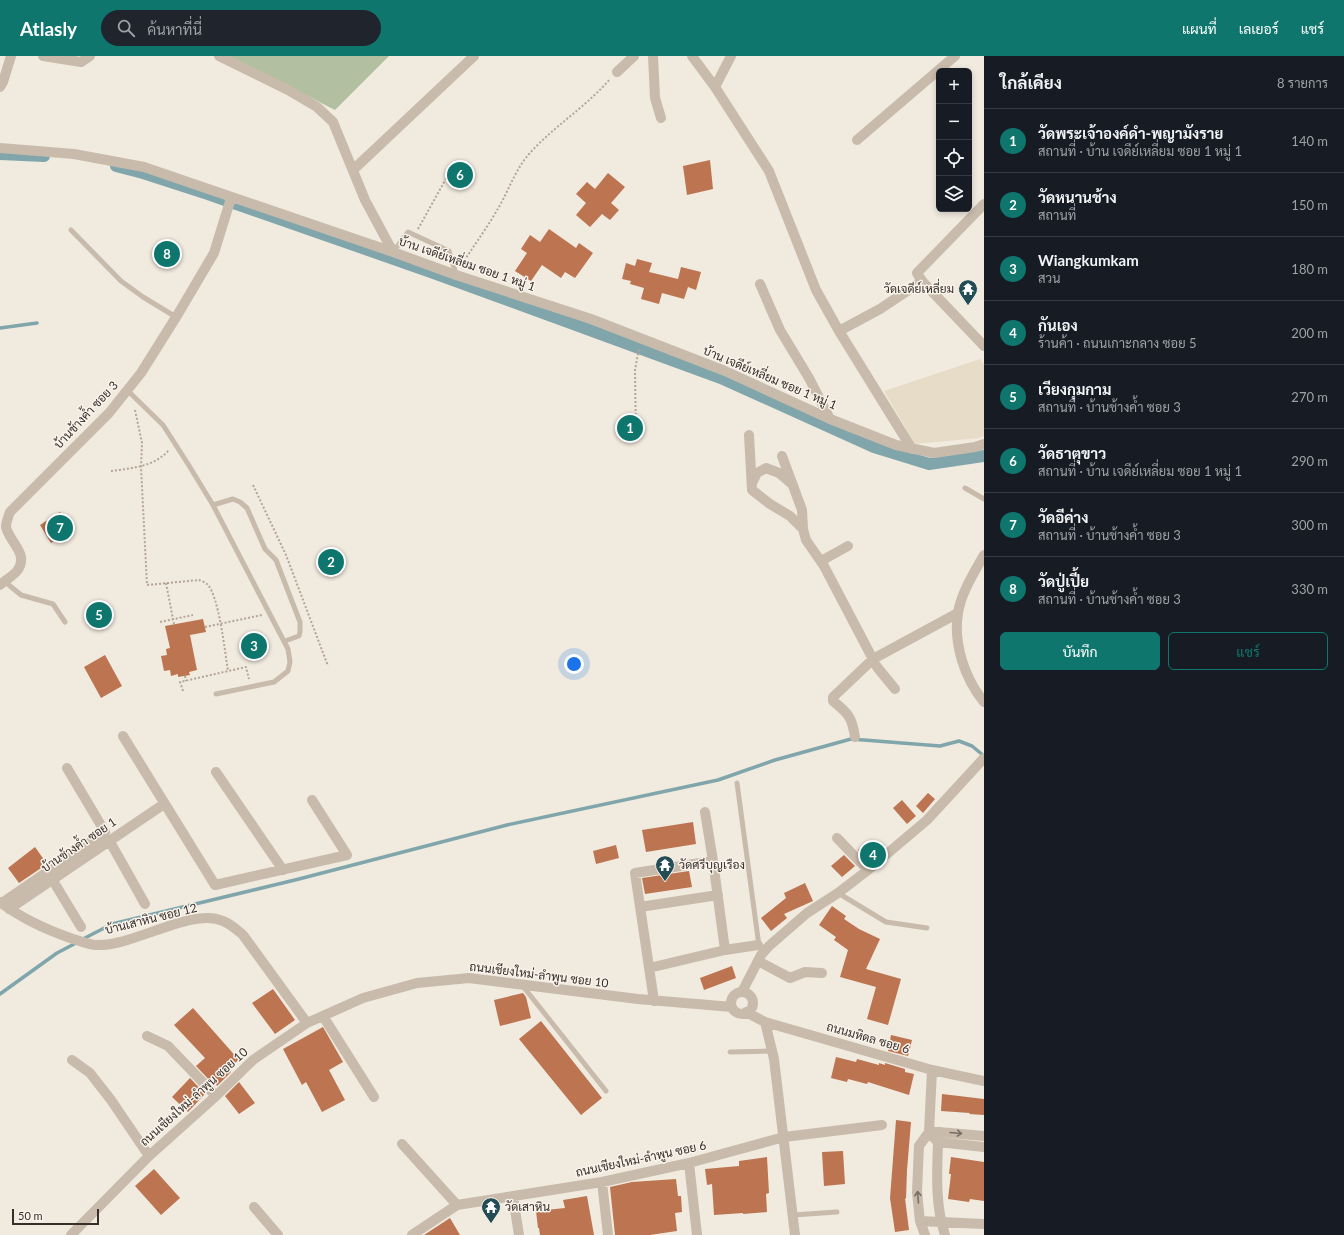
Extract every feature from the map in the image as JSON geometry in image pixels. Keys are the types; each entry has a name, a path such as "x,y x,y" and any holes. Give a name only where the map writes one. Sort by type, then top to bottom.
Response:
{"street":[{"path":"0,87 3,82 10,56"},
{"path":"43,56 81,62 90,56"},
{"path":"219,56 288,90 317,108 333,122 354,170 365,200 393,252"},
{"path":"354,170 474,56"},
{"path":"616,72 634,56"},
{"path":"653,56 655,98 661,118"},
{"path":"692,56 715,87 769,171 816,290 839,331 912,449"},
{"path":"715,87 731,56"},
{"path":"857,140 955,56"},
{"name":"บ้าน เจดีย์เหลี่ยม ซอย 1 หมู่ 1","path":"0,148 74,154 144,167 230,202 454,270 591,319 725,371 830,418 896,445 934,452 975,447 984,444"},
{"name":"บ้านช้างค้ำ ซอย 3","path":"2,583 17,571 21,559 18,548 3,529 10,512 109,413 141,373 214,253 230,202"},
{"path":"839,331 880,309 919,277 984,204"},
{"path":"919,277 984,346"},
{"path":"760,284 780,330 809,378 830,418"},
{"path":"749,435 752,490 770,504 790,516 803,529"},
{"path":"782,456 802,510 803,529 806,540 821,561 877,667 895,689"},
{"path":"752,485 756,472 766,468 779,473 793,485"},
{"path":"821,561 848,546"},
{"path":"984,556 962,597 958,613 957,633 964,666 972,685 984,702"},
{"path":"855,737 853,723 850,718 832,701 832,699 873,659 958,613"},
{"path":"123,736 215,885 347,855 312,800"},
{"path":"742,992 750,995 753,1002 752,1007 746,1012 738,1013 732,1007 732,998 742,992 759,954 807,913 838,893 868,870 927,820 983,760"},
{"path":"4,905 105,832 67,768"},
{"path":"216,772 283,870"},
{"name":"บ้านช้างค้ำ ซอย 1","path":"4,905 52,879 164,804"},
{"path":"705,812 726,950"},
{"path":"837,838 868,870"},
{"path":"109,840 144,904"},
{"path":"654,1001 634,873 713,861"},
{"path":"52,879 81,927"},
{"path":"640,907 718,895"},
{"name":"บ้านเสาหิน ซอย 12","path":"4,905 36,925 85,943 96,945 117,943 197,918 222,920 234,927 243,935 307,1023"},
{"path":"649,968 726,950 759,954 790,978 805,972 822,973"},
{"name":"ถนนเชียงใหม่-ลำพูน ซอย 10","path":"71,1235 149,1156 216,1096 253,1060 307,1023 363,998 417,983 469,978 654,1001 732,1007"},
{"name":"ถนนมหิดล ซอย 6","path":"746,1012 766,1022 932,1070 984,1081"},
{"path":"323,1016 374,1097"},
{"path":"766,1022 773,1051 795,1235"},
{"path":"147,1036 168,1046 216,1096"},
{"path":"72,1060 90,1073 111,1100 149,1156"},
{"path":"925,1235 920,1221 917,1192 919,1146 929,1132 932,1070"},
{"name":"ถนนเชียงใหม่-ลำพูน ซอย 6","path":"412,1235 457,1205 602,1182 689,1163 784,1137 882,1125"},
{"path":"929,1132 984,1136"},
{"path":"929,1132 938,1142 984,1147"},
{"path":"938,1142 937,1189 940,1221 945,1235"},
{"path":"402,1144 457,1205"},
{"path":"689,1163 697,1235"},
{"path":"602,1182 608,1235"},
{"path":"513,1197 519,1235"},
{"path":"254,1207 278,1235"},
{"path":"920,1221 984,1224"}],"lane":[{"path":"71,230 121,281 143,297 176,317"},
{"path":"393,252 408,232 449,251 454,270"},
{"path":"125,392 163,425 174,442 213,504 288,649 290,662 288,672 274,682 216,694"},
{"path":"965,488 984,499"},
{"path":"213,504 233,499 240,502 247,508 265,549 276,560 301,628 299,636 285,641"},
{"path":"2,583 20,595 53,604 65,622"},
{"path":"737,783 759,954"},
{"path":"838,893 886,922 927,928"},
{"path":"522,984 606,1091"},
{"path":"730,1052 773,1051"},
{"path":"793,1215 837,1212"}],"path":[{"path":"454,270 462,264 500,205 512,180 529,155 557,126 580,109 601,90 616,72"},
{"path":"414,235 457,159"},
{"path":"636,439 635,392 637,355"},
{"path":"125,392 134,407 142,442 140,467 147,585 199,580 207,583 213,592 217,605 228,671"},
{"path":"111,471 137,468 154,462 167,452 174,442"},
{"path":"253,485 286,555 328,666"},
{"path":"166,583 174,624"},
{"path":"206,627 269,614"},
{"path":"160,622 193,615"},
{"path":"183,691 180,682 246,666 250,686"},
{"path":"185,676 186,681"}],"green space":[{"path":"229,56 389,56 335,110"}],"shaded area":[{"path":"980,359 984,364 984,436 979,438 915,444 884,391"}],"building":[{"path":"710,160 713,189 687,195 683,166"},
{"path":"608,173 625,187 611,203 619,210 610,220 602,214 590,227 576,215 586,203 576,194 587,182 595,189"},
{"path":"549,229 576,248 579,243 593,253 575,278 565,272 561,278 542,265 531,281 515,271 527,253 521,249 530,235 540,242"},
{"path":"637,259 652,263 649,272 678,279 681,267 701,272 696,290 688,287 684,299 662,293 659,304 641,299 644,288 630,284 631,281 622,279 626,263 635,266"},
{"path":"60,512 71,530 51,543 40,525"},
{"path":"203,619 206,632 190,635 197,670 189,672 190,675 178,677 178,674 171,676 170,670 164,671 161,656 167,655 166,649 170,648 165,626"},
{"path":"105,655 122,686 101,698 84,667"},
{"path":"928,793 935,799 923,813 916,806"},
{"path":"902,800 916,816 907,824 893,808"},
{"path":"693,822 696,844 646,852 642,830"},
{"path":"866,843 876,855 868,861 858,850"},
{"path":"616,845 619,858 596,864 593,851"},
{"path":"35,847 47,864 19,883 8,868"},
{"path":"844,855 855,866 842,877 831,866"},
{"name":"วัดศรีบุญเรือง","path":"689,871 692,887 645,894 642,878"},
{"path":"805,883 813,901 784,914 787,918 771,931 761,918 786,898 784,893"},
{"path":"832,906 846,916 844,919 859,929 880,939 866,969 901,979 888,1025 867,1019 876,987 840,977 848,950 834,940 836,937 819,925"},
{"path":"732,966 736,978 704,990 700,978"},
{"path":"273,989 295,1020 275,1034 252,1003"},
{"path":"523,993 526,997 531,1018 500,1026 494,1000"},
{"path":"193,1008 239,1060 229,1067 231,1072 217,1086 216,1084 214,1085 196,1066 205,1058 174,1025"},
{"path":"541,1021 602,1098 581,1115 519,1039"},
{"path":"323,1027 343,1062 329,1070 345,1100 322,1112 306,1082 302,1085 283,1049"},
{"path":"891,1035 912,1040 908,1056 888,1051"},
{"path":"836,1057 856,1062 857,1059 879,1065 879,1063 885,1065 885,1063 905,1069 905,1072 914,1074 909,1095 868,1082 867,1084 848,1079 847,1082 831,1078"},
{"path":"190,1078 205,1094 188,1112 172,1097"},
{"path":"239,1082 255,1103 239,1114 225,1096"},
{"path":"942,1094 984,1099 984,1115 941,1111"},
{"path":"896,1120 911,1122 906,1199 905,1198 909,1230 895,1232 890,1198"},
{"path":"843,1151 845,1184 824,1186 822,1152"},
{"path":"767,1157 769,1193 766,1194 767,1212 714,1215 712,1184 707,1185 705,1169 739,1166 739,1161"},
{"path":"951,1157 984,1162 984,1201 970,1199 969,1202 948,1199 951,1174 949,1174"},
{"path":"154,1169 180,1198 161,1215 135,1186"},
{"path":"676,1179 678,1196 681,1196 682,1212 675,1213 677,1231 650,1235 615,1235 610,1187 632,1182"},
{"path":"587,1196 594,1235 540,1235 536,1211 565,1208 563,1200"},
{"path":"450,1218 460,1235 424,1235"}],"waterway":[{"path":"0,154 44,156"},
{"path":"116,166 208,194 431,272 721,378 874,447 929,464 984,456"},
{"path":"0,328 37,323"},
{"path":"83,939 112,924 299,879 507,825 718,780 775,760 851,739 940,746 959,741 972,746 984,756"},
{"path":"0,994 57,953 78,942"}],"place":[{"name":"วัดธาตุขาว","path":"460,175"},
{"name":"วัดปู่เปี้ย","path":"167,254"},
{"name":"วัดเจดีย์เหลี่ยม","path":"968,306"},
{"name":"วัดพระเจ้าองค์ดำ-พญามังราย","path":"630,428"},
{"name":"วัดอีค่าง","path":"60,528"},
{"name":"วัดหนานช้าง","path":"331,562"},
{"name":"เวียงกุมกาม","path":"99,615"},
{"name":"Wiangkumkam","path":"254,646"},
{"name":"กันเอง","path":"873,855"},
{"name":"วัดศรีบุญเรือง","path":"665,882"},
{"name":"วัดเสาหิน","path":"491,1224"}]}
